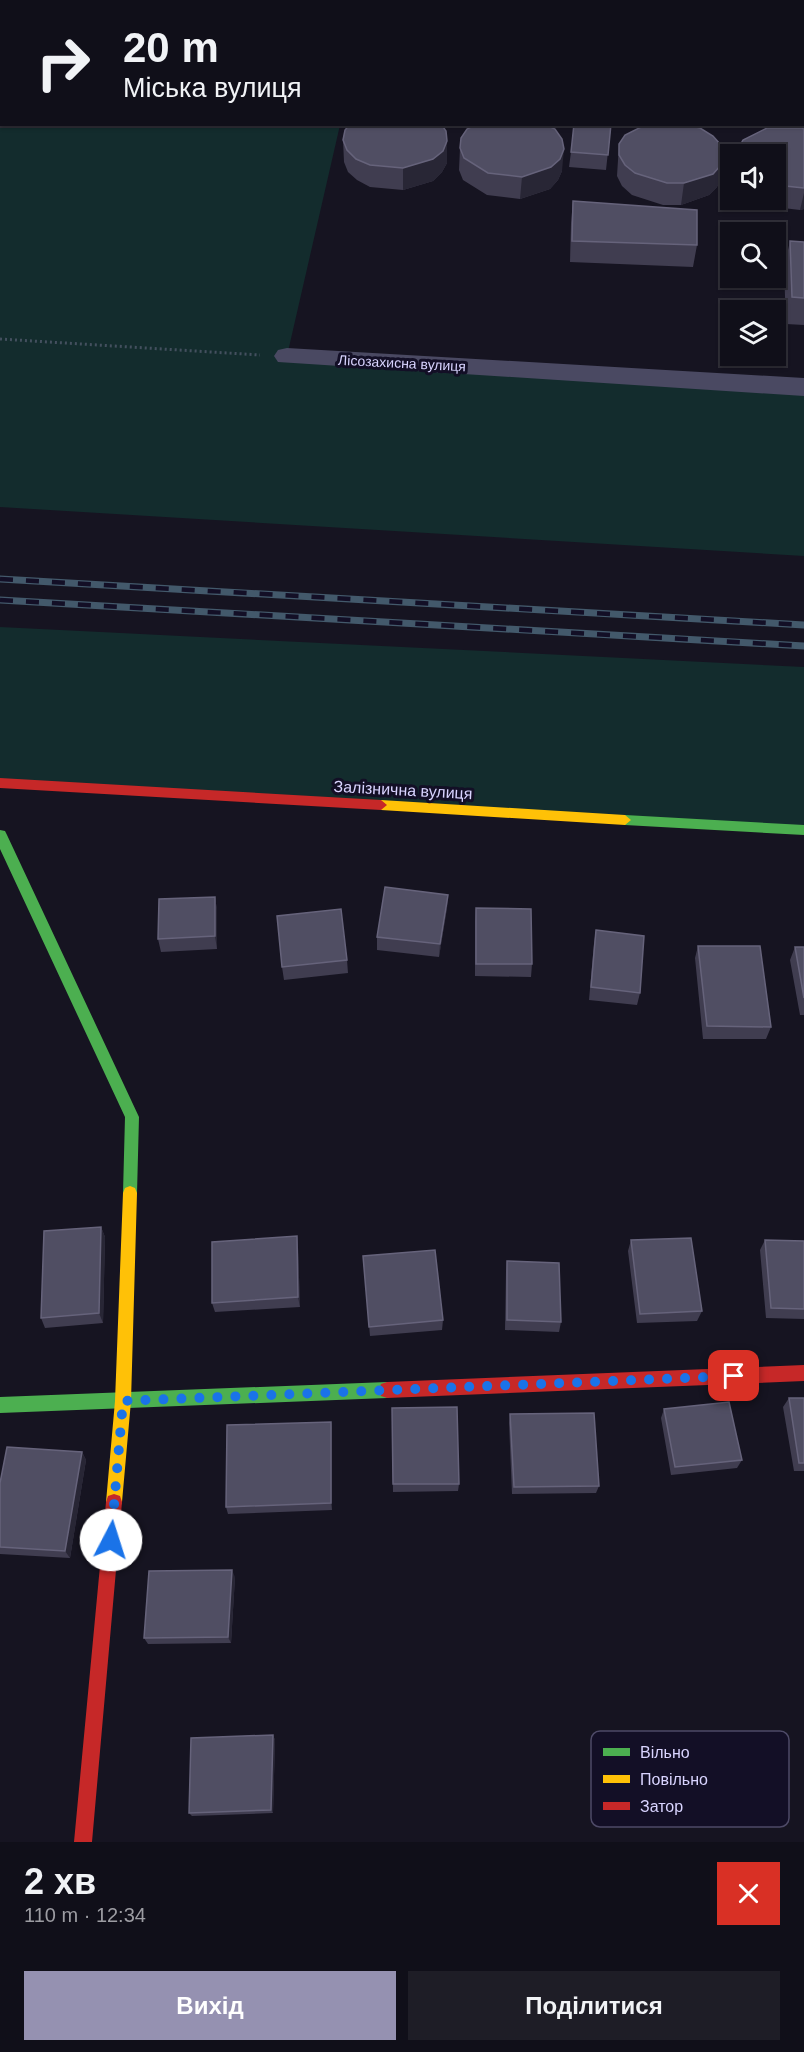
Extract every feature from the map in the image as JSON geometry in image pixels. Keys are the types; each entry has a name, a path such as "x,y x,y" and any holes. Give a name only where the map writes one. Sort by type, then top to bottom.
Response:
{"street":[{"name":"Лісозахисна вулиця","path":"287,356 804,387"},
{"name":"Залізнична вулиця","path":"0,783 804,830"},
{"path":"0,835 132,1117 123,1401 83,1842"},
{"path":"0,1405 804,1373"}],"path":[{"path":"0,339 287,356"}],"green space":[{"path":"0,126 340,126 287,356 804,387 804,556 0,507"},
{"path":"0,627 804,667 804,830 0,783"}],"building":[{"path":"348,126 442,126 446,131 447,141 443,151 433,159 403,168 370,165 356,159 347,150 343,140"},
{"path":"473,126 548,126 555,129 562,139 564,149 560,159 551,167 522,177 488,173 464,158 460,148 461,138 467,129"},
{"path":"574,126 611,126 608,155 571,152"},
{"path":"643,126 692,126 713,136 720,144 720,166 713,174 684,183 667,183 635,173 625,165 619,155 619,144 625,135"},
{"path":"767,128 804,129 804,188 786,186 786,144 741,144 743,140"},
{"path":"573,201 697,210 697,245 572,241"},
{"path":"790,241 804,242 804,298 792,297"},
{"path":"385,887 448,895 440,944 377,937"},
{"path":"215,897 215,936 158,939 159,899"},
{"path":"476,908 531,909 532,964 476,964"},
{"path":"341,909 347,960 282,967 277,916"},
{"path":"596,930 644,936 640,993 591,987"},
{"path":"698,946 760,946 771,1027 707,1026"},
{"path":"795,947 804,947 804,998"},
{"path":"101,1227 99,1313 41,1318 44,1231"},
{"path":"297,1236 298,1297 212,1303 212,1242"},
{"path":"691,1238 702,1311 640,1314 631,1240"},
{"path":"765,1240 804,1241 804,1309 771,1308"},
{"path":"435,1250 443,1320 369,1327 363,1256"},
{"path":"507,1261 559,1263 561,1322 507,1320"},
{"path":"789,1398 804,1398 804,1463 799,1463"},
{"path":"729,1402 742,1460 675,1467 664,1409"},
{"path":"457,1407 459,1484 393,1484 392,1408"},
{"path":"594,1413 599,1486 514,1487 510,1414"},
{"path":"331,1422 331,1503 226,1507 227,1425"},
{"path":"7,1447 82,1452 65,1551 0,1547 0,1483"},
{"path":"232,1570 228,1637 144,1638 149,1571"},
{"path":"273,1735 271,1810 189,1813 191,1738"}],"railway":[{"path":"0,579 804,625"},
{"path":"0,600 804,646"}],"traffic: fast":[{"path":"625,820 804,830"},
{"path":"0,835 132,1117 130,1193"},
{"path":"0,1405 387,1390"}],"traffic: slow":[{"path":"381,805 625,820"},
{"path":"114,1502 123,1401 130,1193"}],"traffic: jam":[{"path":"0,783 381,805"},
{"path":"387,1390 804,1373"},
{"path":"83,1842 114,1502"}],"route":[{"path":"111,1540 123,1401 734,1376"}]}
